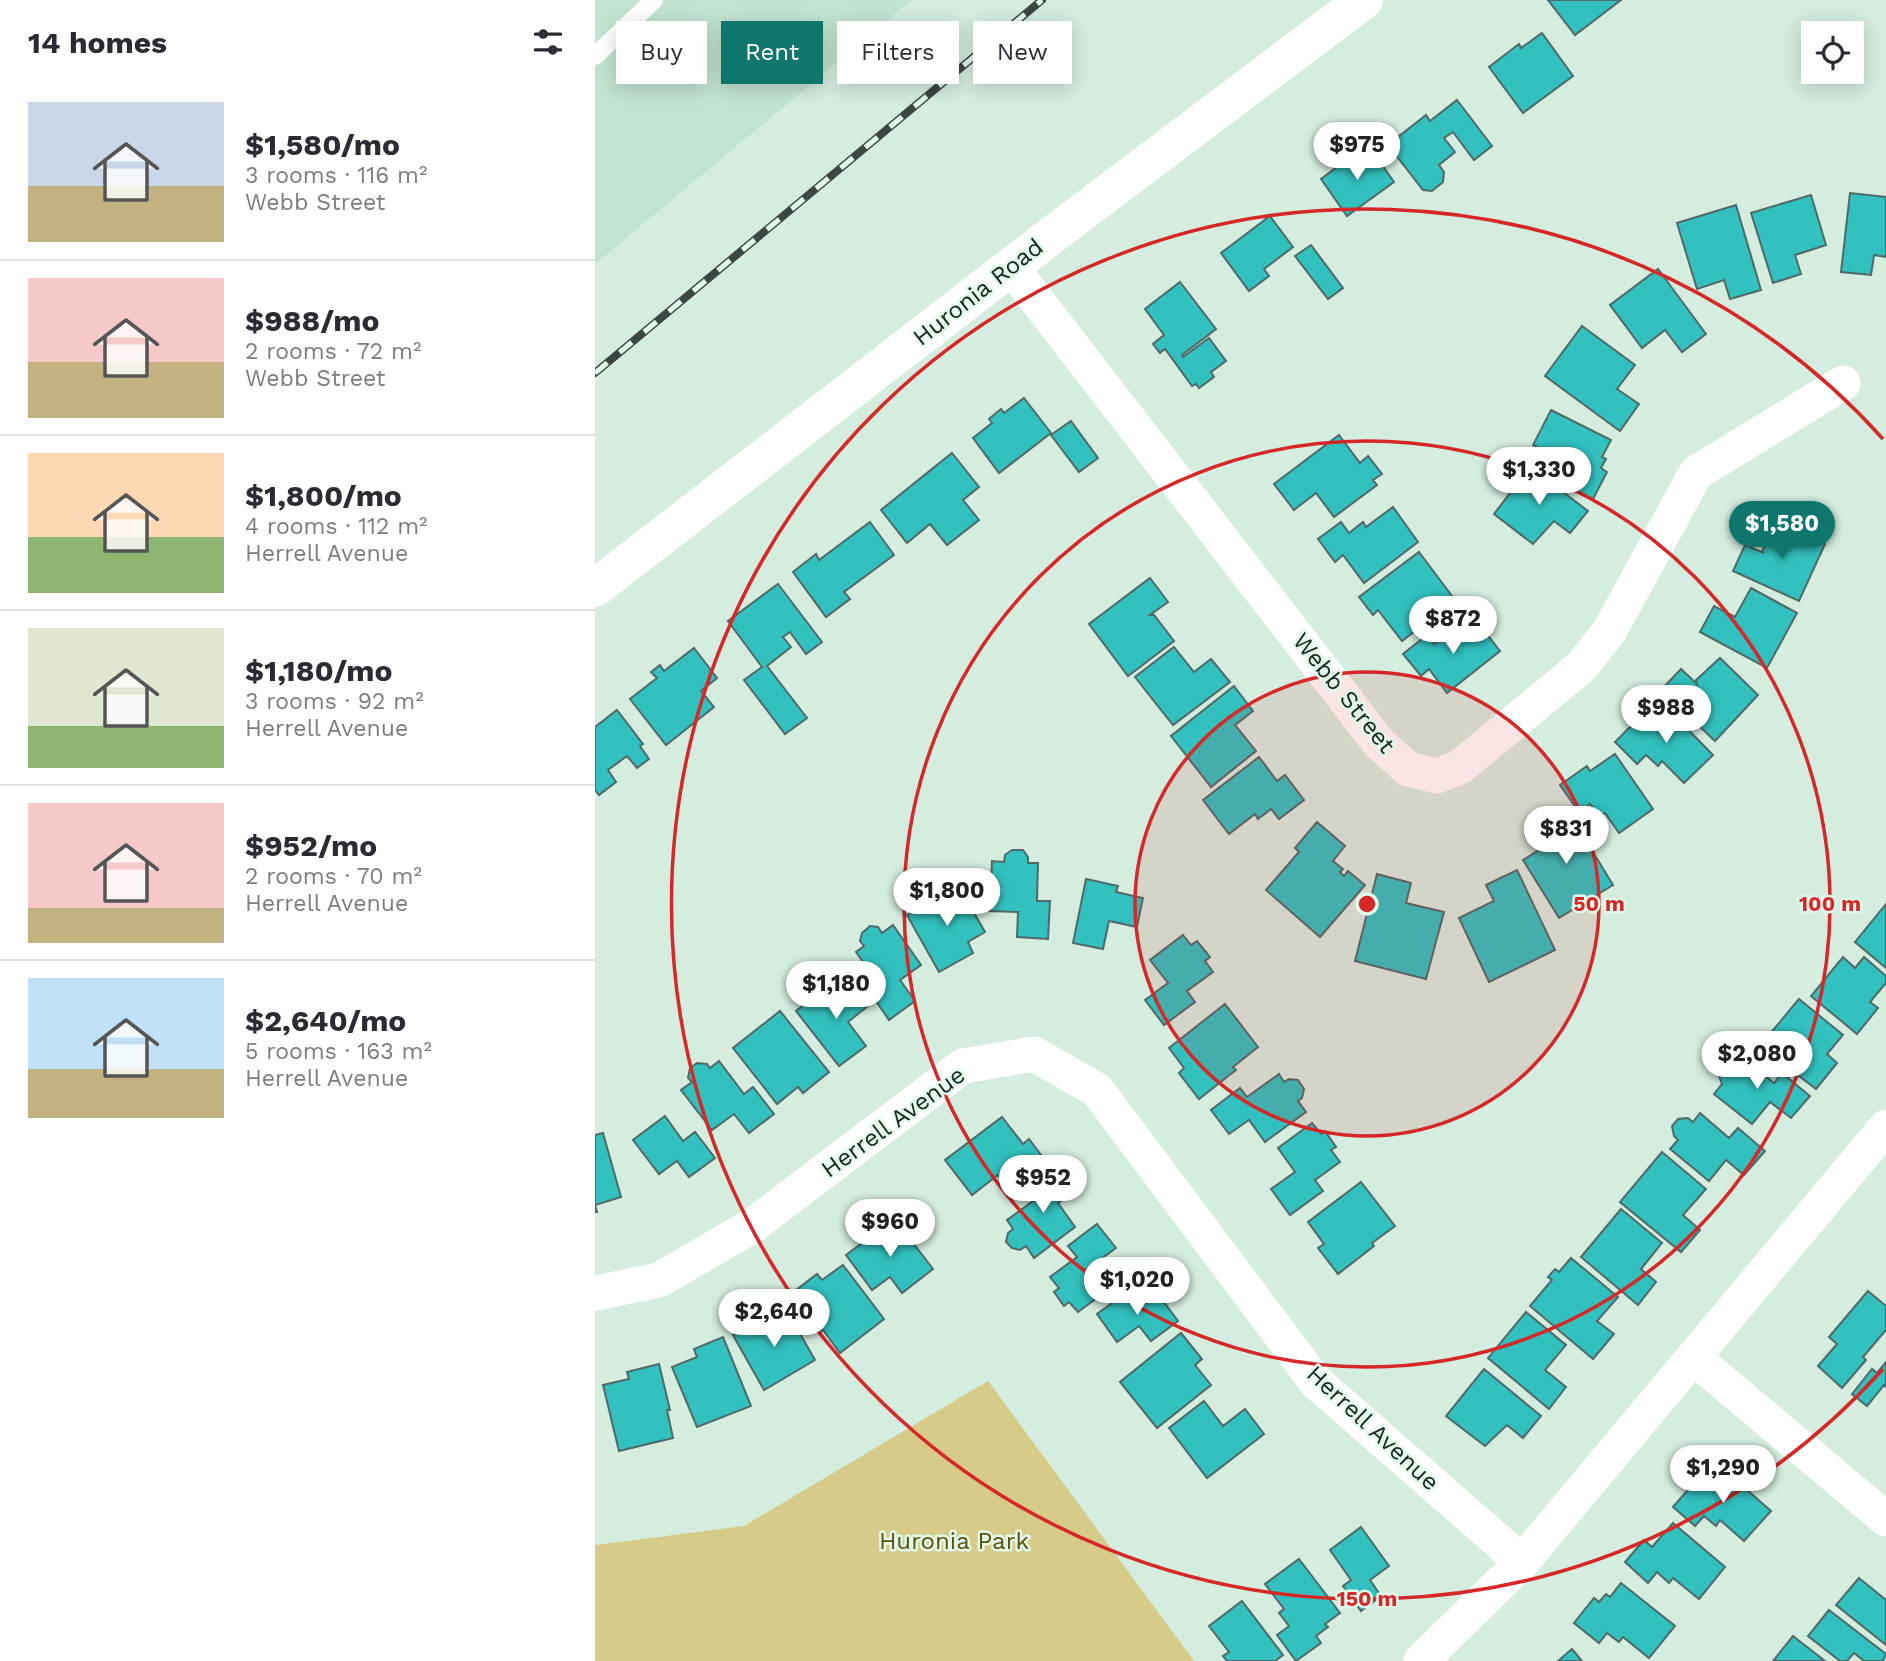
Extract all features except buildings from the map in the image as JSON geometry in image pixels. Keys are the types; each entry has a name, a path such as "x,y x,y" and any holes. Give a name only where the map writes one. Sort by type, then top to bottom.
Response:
{"main road":[{"name":"Huronia Road","path":"595,588 1011,267 1364,0"}],"street":[{"name":"Webb Street","path":"1011,267 1379,743 1408,769 1437,776 1460,766 1582,666 1610,630 1696,473 1843,383"},
{"name":"Herrell Avenue","path":"595,1293 659,1280 752,1226 963,1066 1034,1054 1097,1090 1315,1382 1522,1562"},
{"path":"1421,1661 1522,1562 1886,1127"},
{"path":"1694,1358 1886,1518"}],"lane":[{"path":"595,55 654,0"}],"shaded area":[{"path":"595,0 912,0 887,21 837,21 837,62 823,74 823,21 721,21 721,84 811,84 595,264"}],"green space":[{"name":"Huronia Park","path":"988,1381 1194,1661 595,1661 595,1545 744,1526"}],"railway":[{"path":"595,373 1042,0"}]}
